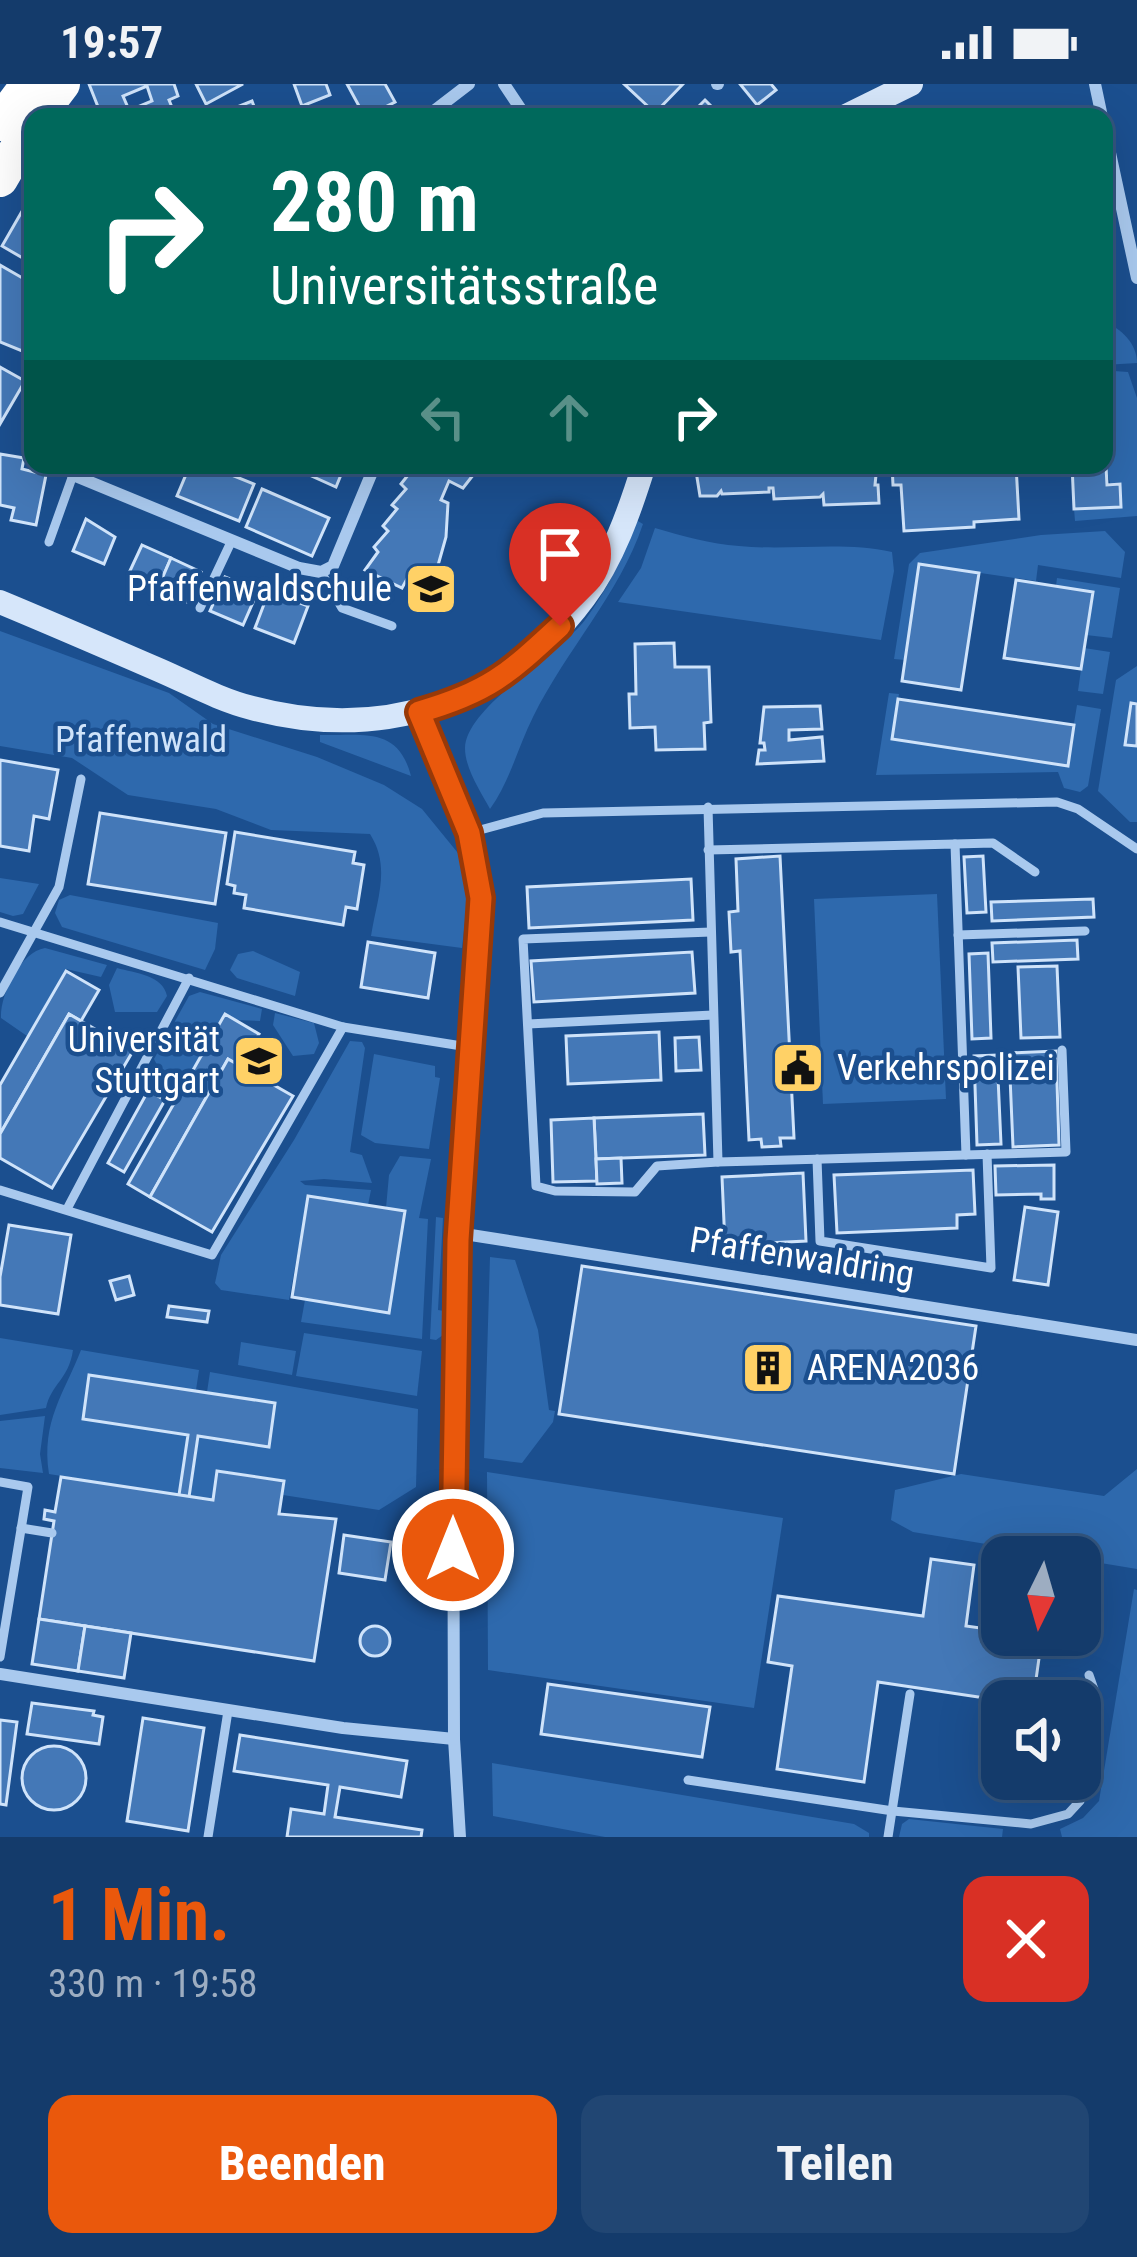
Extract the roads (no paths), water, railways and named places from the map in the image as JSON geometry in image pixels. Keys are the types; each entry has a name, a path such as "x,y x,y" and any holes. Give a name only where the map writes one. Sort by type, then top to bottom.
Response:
{"highway":[{"path":"0,102 13,84"},
{"path":"0,123 28,84"},
{"path":"0,179 24,139"}],"street":[{"path":"438,108 469,84"},
{"path":"862,108 911,84"},
{"path":"1113,180 1137,278"},
{"path":"83,474 232,540 321,572 333,566 371,474"},
{"path":"0,602 250,708 323,719 419,712 460,700 503,678 560,626 603,568 640,474"},
{"path":"419,712 469,833 481,898 458,1233 453,1439 454,1739 460,1837"},
{"name":"Pfaffenwaldring","path":"458,1233 1137,1340"},
{"path":"0,1674 228,1711 454,1739"}],"lane":[{"path":"49,542 73,474"},
{"path":"200,608 232,540"},
{"path":"321,572 342,608 392,626"},
{"path":"0,993 59,887 82,779"},
{"path":"469,833 543,813 1057,802 1078,809 1137,849"},
{"path":"708,807 718,1162"},
{"path":"708,850 993,843 1035,872"},
{"path":"955,844 966,1155"},
{"path":"0,922 343,1027 468,1047"},
{"path":"958,935 1085,931"},
{"path":"711,932 524,939 536,1186 635,1192 657,1166 1066,1152 1062,1050"},
{"path":"67,1210 189,978"},
{"path":"528,1024 713,1015"},
{"path":"0,1190 212,1255 343,1027"},
{"path":"817,1159 820,1241 991,1268 987,1154"},
{"path":"0,1482 28,1487 0,1657"},
{"path":"21,1528 52,1533"},
{"path":"688,1780 893,1810 1031,1824 1068,1814 1080,1801 1097,1698 1090,1675"},
{"path":"888,1837 910,1694"},
{"path":"208,1837 228,1711"}],"place":[{"name":"Pfaffenwaldschule","path":"431,589"},
{"name":"Universität Stuttgart","path":"259,1061"},
{"name":"Verkehrspolizei","path":"798,1068"},
{"name":"ARENA2036","path":"768,1368"}],"park label":[{"name":"Pfaffenwald","path":"141,740"}]}
